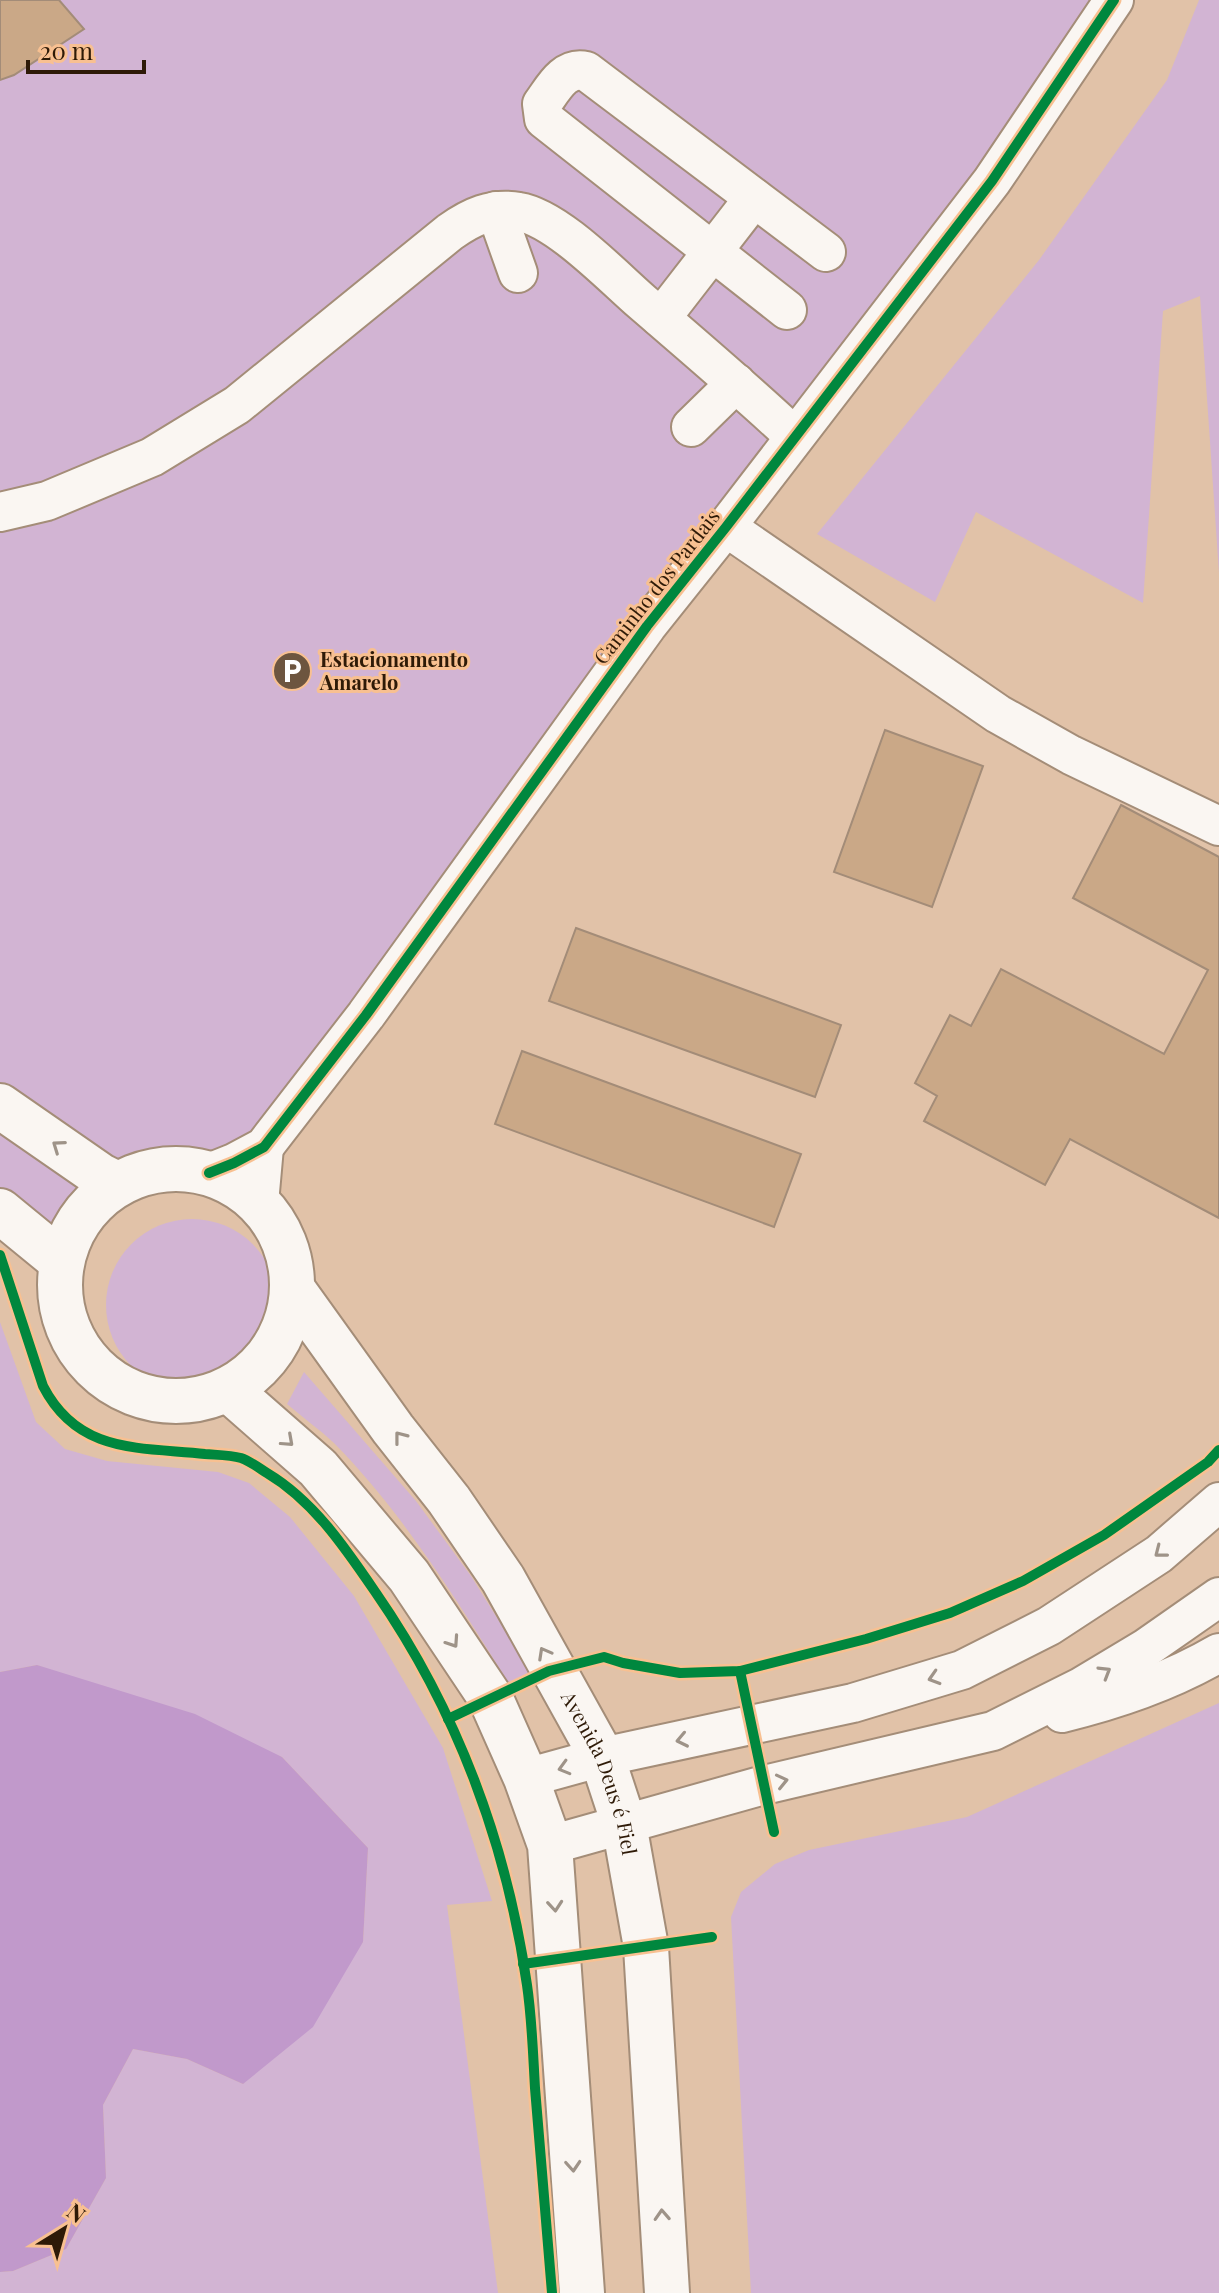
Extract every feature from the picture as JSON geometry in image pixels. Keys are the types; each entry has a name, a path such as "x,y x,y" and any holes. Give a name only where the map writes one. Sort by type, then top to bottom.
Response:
{"main road":[{"path":"0,1106 117,1184"},
{"path":"192,1169 209,1173 236,1185 259,1203 278,1227 290,1258 294,1291 288,1322 275,1349 255,1372 229,1390 198,1400 165,1401 133,1394 105,1377 82,1354 66,1325 59,1293 61,1261 72,1230 91,1203 117,1184 154,1170 192,1169"},
{"path":"0,1211 61,1261"},
{"name":"Avenida Deus é Fiel","path":"294,1291 384,1417 449,1500 503,1579 602,1757 624,1824 646,1947 667,2293"},
{"path":"229,1390 318,1468 409,1576 490,1697 526,1778 550,1845 582,2293"}],"street":[{"name":"Caminho dos Pardais","path":"209,1173 264,1147 366,1015 647,626 992,181 1114,0"},
{"path":"787,310 544,119 542,104 569,71 586,71 826,252"},
{"path":"661,318 754,198"},
{"path":"0,512 47,501 136,464 200,428 252,394 450,232 471,217 496,211 519,212 542,219 581,249 794,436"},
{"path":"496,211 518,273"},
{"path":"691,427 736,383"},
{"path":"726,527 998,714 1071,755 1219,826"},
{"path":"259,1203 264,1147"},
{"path":"526,1778 602,1757 853,1703 962,1670 1049,1626 1159,1554 1219,1502"},
{"path":"993,1731 1081,1687 1146,1648 1219,1597"},
{"path":"550,1845 764,1785 1100,1704 1157,1683 1219,1653"}],"shaded area":[{"path":"0,0 1114,0 264,1147 192,1169 101,1176 0,1106"},
{"path":"1199,0 1219,0 1219,573 1200,296 1163,311 1143,603 976,512 935,602 817,534 1039,260 1167,80"},
{"path":"0,1127 95,1200 59,1246 0,1193"},
{"path":"192,1219 225,1225 253,1244 272,1272 278,1305 272,1338 253,1366 225,1385 192,1391 159,1385 131,1366 112,1338 106,1305 112,1272 131,1244 159,1225"},
{"path":"0,1322 36,1422 65,1449 107,1461 218,1472 249,1483 290,1517 354,1596 443,1748 492,1901 447,1905 498,2293 0,2293 0,2272 13,2271 66,2249 106,2178 103,2105 133,2049 187,2059 243,2084 363,1942 368,1848 282,1757 37,1665 0,1672"},
{"path":"304,1372 416,1501 471,1576 537,1682 508,1682 448,1588 383,1498 334,1443 287,1404"},
{"path":"37,1665 195,1714 282,1757 368,1848 363,1942 313,2027 243,2084 187,2059 133,2049 103,2105 106,2178 66,2249 13,2271 0,2272 0,1672"},
{"path":"1219,1703 1219,2293 751,2293 731,1917 741,1892 775,1864 809,1850 967,1817"}],"building":[{"path":"0,0 59,0 84,29 14,75 0,80"},
{"path":"885,730 983,766 932,907 834,872"},
{"path":"1121,805 1219,857 1219,1218 1070,1139 1045,1185 924,1121 937,1096 915,1083 950,1015 971,1026 1001,969 1164,1054 1208,970 1073,898"},
{"path":"576,928 841,1025 815,1097 549,1001"},
{"path":"522,1051 801,1154 774,1227 495,1124"}],"cycle path":[{"path":"209,1173 264,1147 366,1015 647,626 992,181 1114,0"},
{"path":"0,1255 43,1386 57,1408 92,1436 112,1443 241,1458 284,1484 328,1527 353,1560 405,1638 431,1684 454,1732 492,1830 518,1933 530,2011 552,2293"},
{"path":"448,1719 549,1671 604,1657 680,1673 740,1671 866,1639 950,1613 1023,1581 1104,1535 1208,1462 1219,1450"},
{"path":"740,1671 774,1832"},
{"path":"523,1964 712,1937"}],"place":[{"name":"Estacionamento Amarelo","path":"292,671"}]}
